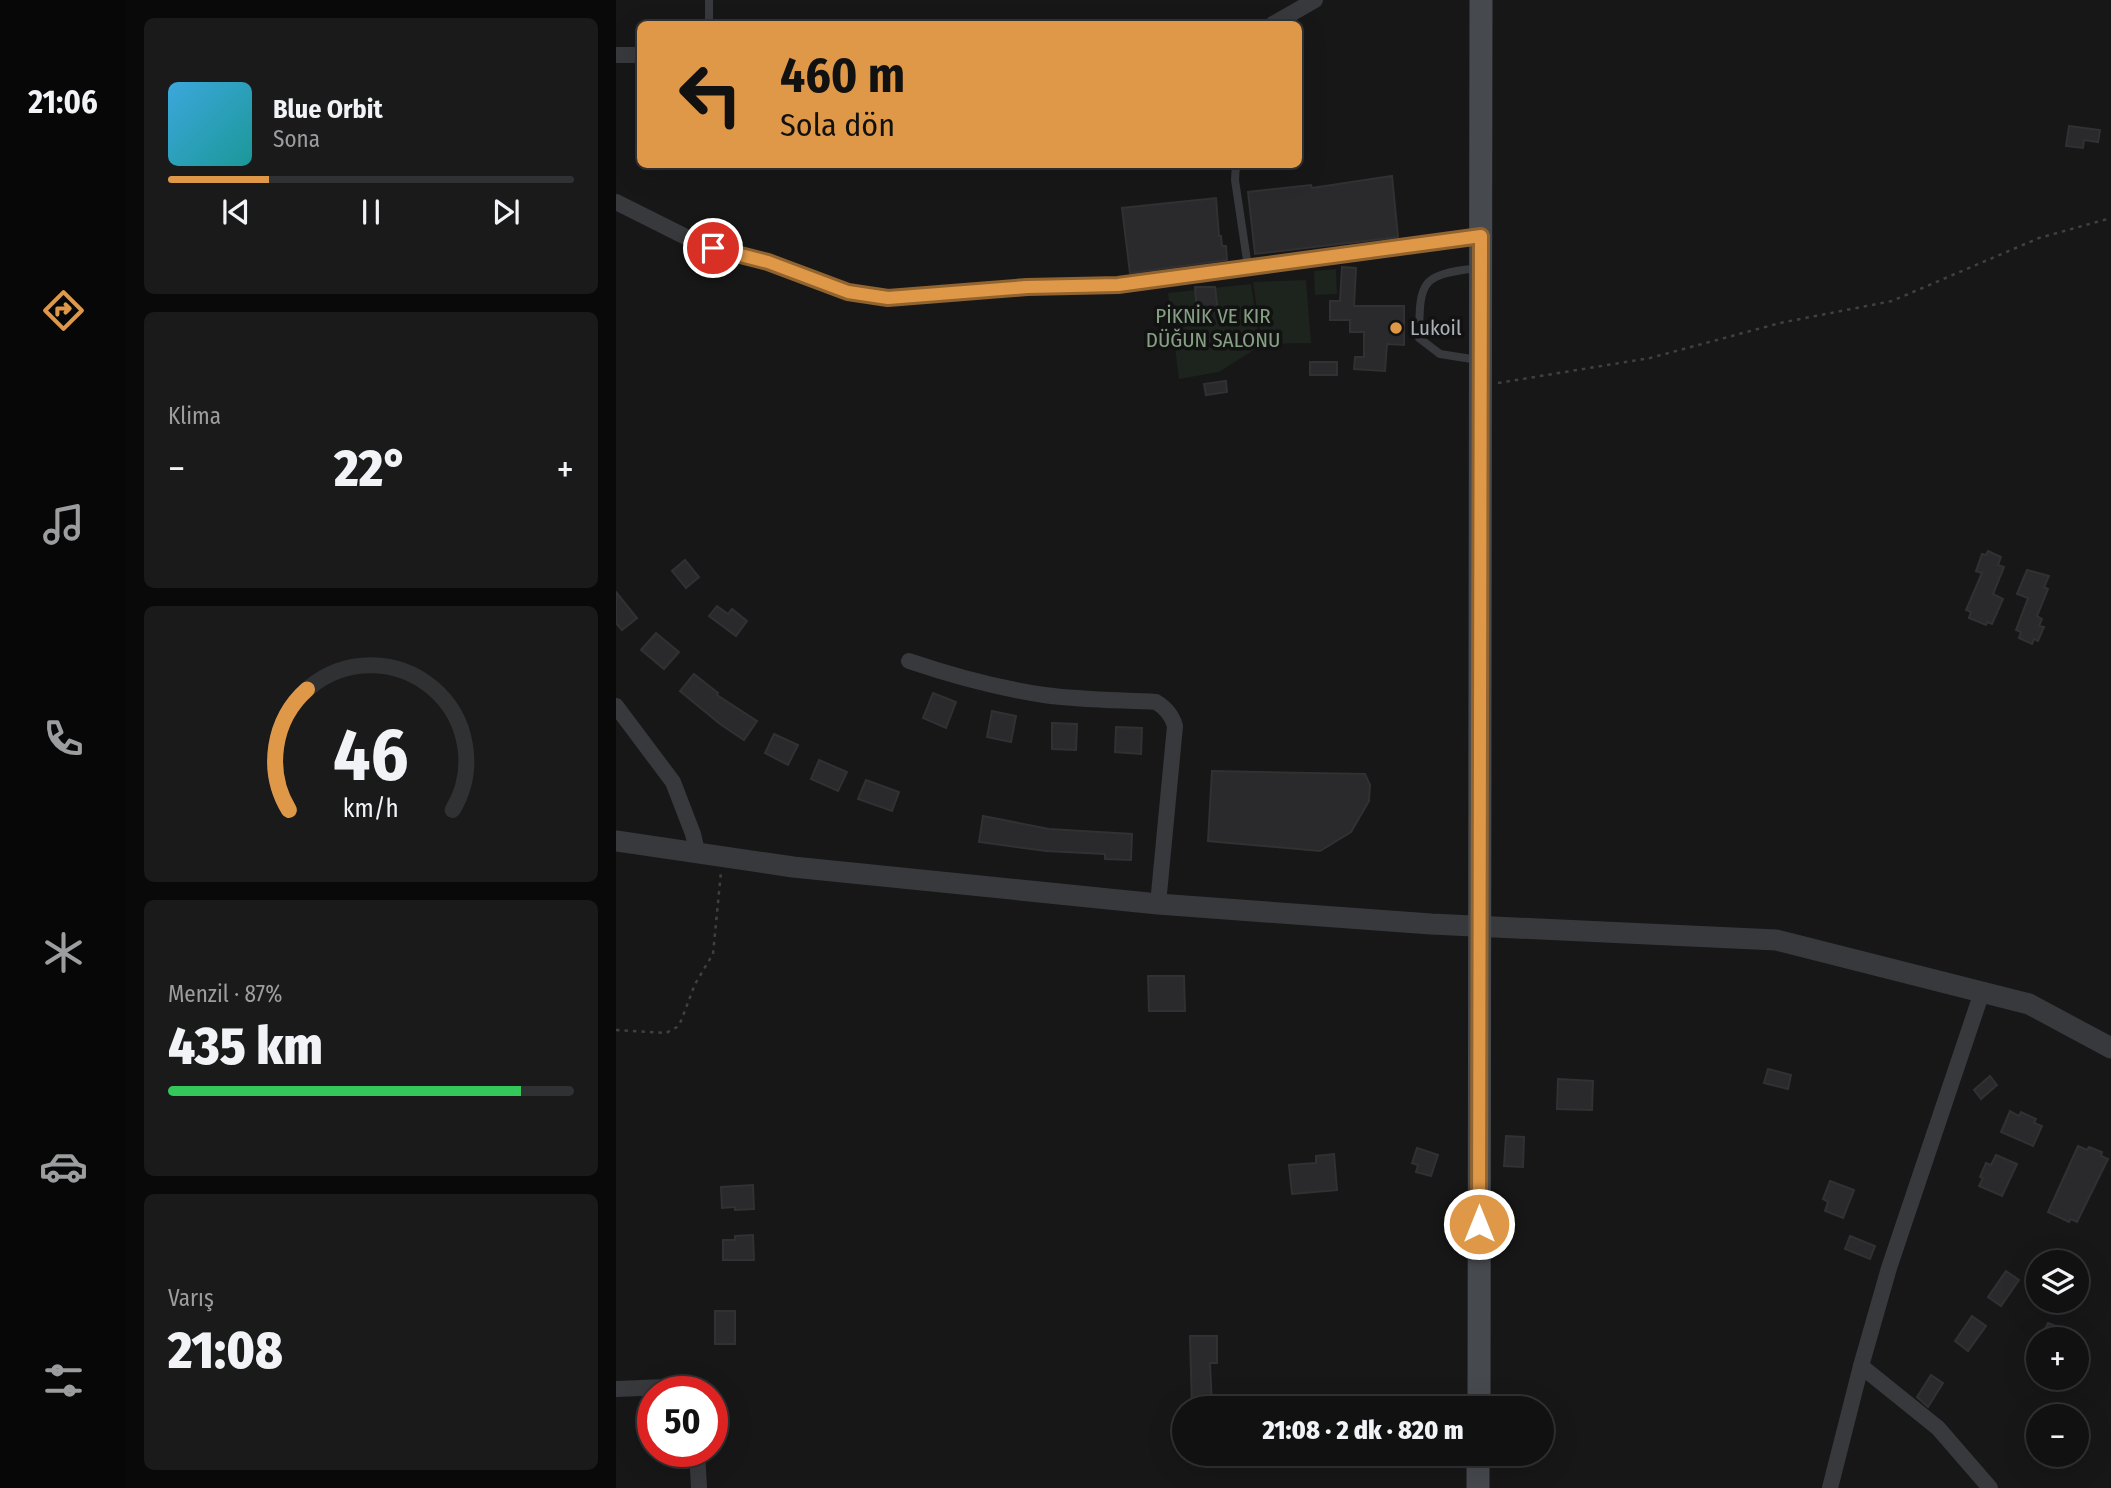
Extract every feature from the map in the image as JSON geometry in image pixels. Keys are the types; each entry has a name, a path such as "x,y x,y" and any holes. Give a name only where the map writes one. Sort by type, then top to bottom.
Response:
{"main road":[{"path":"1479,1396 1481,0"},
{"path":"1478,1466 1478,1488"}],"street":[{"path":"1278,21 1315,0"},
{"path":"616,55 637,55"},
{"path":"616,202 701,244 768,262 848,292 876,297 940,295 1027,287 1118,285 1481,236"},
{"path":"909,661 1008,689 1083,699 1156,702 1168,711 1175,726 1158,904"},
{"path":"616,706 673,782 698,855"},
{"path":"616,841 721,858 1158,904 1480,927 1776,940 2029,1004 2111,1048"},
{"path":"1830,1488 1889,1268 1982,992"},
{"path":"1861,1366 1938,1428 1990,1488"},
{"path":"616,1389 637,1388"},
{"path":"697,1467 698,1488"}],"lane":[{"path":"709,0 709,21"},
{"path":"1236,168 1235,180 1248,267"},
{"path":"1481,268 1439,274 1427,285 1419,299 1419,338 1426,345 1447,357 1481,360"}],"path":[{"path":"1481,386 1661,355 1780,323 1892,301 2039,238 2111,218"},
{"path":"616,1030 666,1033 677,1027 681,1021 695,984 713,954 721,858"}],"green space":[{"path":"1336,269 1337,294 1315,295 1314,271"},
{"path":"1306,280 1311,343 1262,344 1253,282"},
{"name":"PİKNİK VE KIR DÜĞUN SALONU","path":"1251,284 1260,346 1219,372 1179,379 1168,293"}],"building":[{"path":"2069,126 2100,130 2098,142 2084,140 2083,148 2066,146"},
{"path":"1392,176 1398,237 1255,254 1248,192 1311,185 1312,188"},
{"path":"1216,198 1219,236 1222,246 1226,246 1227,260 1130,273 1122,208"},
{"path":"1342,267 1356,268 1354,306 1404,306 1404,345 1387,344 1385,371 1354,369 1355,357 1364,357 1364,332 1350,332 1350,320 1330,320 1330,301 1340,301"},
{"path":"1195,287 1215,287 1218,312 1197,314"},
{"path":"1310,362 1337,362 1337,375 1310,375"},
{"path":"1226,381 1227,392 1206,395 1204,384"},
{"path":"1988,551 2001,557 1998,565 2004,567 1993,594 2003,599 1992,624 1987,622 1986,625 1969,618 1971,612 1966,610 1982,573 1976,571 1982,554 1986,555"},
{"path":"685,560 699,577 686,588 672,571"},
{"path":"2027,570 2049,576 2044,587 2048,589 2037,616 2042,619 2039,626 2044,627 2038,641 2034,639 2032,644 2019,638 2021,632 2016,630 2028,598 2017,594"},
{"path":"616,592 637,618 622,630 616,623"},
{"path":"717,606 728,614 732,609 747,621 736,636 709,616"},
{"path":"656,633 679,652 664,669 641,650"},
{"path":"694,674 718,693 717,695 757,721 744,740 680,691"},
{"path":"933,693 956,702 946,728 923,718"},
{"path":"992,711 1016,716 1011,742 987,737"},
{"path":"1052,723 1077,724 1076,750 1052,749"},
{"path":"1116,727 1142,728 1141,754 1115,752"},
{"path":"774,734 798,745 788,765 765,753"},
{"path":"819,760 847,772 838,791 811,779"},
{"path":"1212,771 1365,774 1370,785 1369,801 1351,832 1320,851 1208,841"},
{"path":"866,780 899,792 892,811 858,799"},
{"path":"983,816 1049,829 1132,834 1131,860 1105,859 1105,854 1046,851 979,842"},
{"path":"1148,976 1184,976 1185,1011 1149,1011"},
{"path":"1768,1069 1791,1075 1788,1089 1764,1083"},
{"path":"1990,1076 1997,1085 1981,1099 1974,1090"},
{"path":"1558,1079 1593,1081 1592,1110 1557,1109"},
{"path":"2010,1111 2019,1116 2021,1112 2036,1119 2034,1123 2042,1126 2033,1146 2001,1132"},
{"path":"1506,1136 1524,1137 1523,1167 1504,1166"},
{"path":"2078,1146 2102,1152 2101,1156 2108,1159 2077,1222 2071,1219 2069,1222 2048,1212"},
{"path":"1417,1148 1438,1155 1431,1176 1416,1172 1418,1165 1412,1163"},
{"path":"1334,1154 1337,1190 1292,1194 1289,1165 1316,1163 1316,1156"},
{"path":"1996,1155 2017,1164 2002,1196 1979,1186 1986,1163 1991,1165"},
{"path":"1830,1181 1854,1190 1843,1218 1825,1211 1828,1202 1823,1199"},
{"path":"753,1185 754,1209 722,1208 721,1187"},
{"path":"753,1235 754,1260 723,1260 723,1240"},
{"path":"1850,1236 1875,1246 1870,1259 1845,1249"},
{"path":"2006,1271 2019,1280 2001,1306 1988,1297"},
{"path":"715,1311 735,1311 735,1344 715,1344"},
{"path":"1972,1316 1986,1326 1968,1351 1955,1341"},
{"path":"1190,1336 1217,1336 1217,1363 1210,1363 1211,1396 1192,1396"},
{"path":"1931,1375 1943,1383 1928,1407 1917,1397"}],"place":[{"name":"Lukoil","path":"1396,328"}],"route":[{"path":"713,248 768,262 848,292 888,298 1027,287 1118,285 1481,236 1479,1224"}]}
